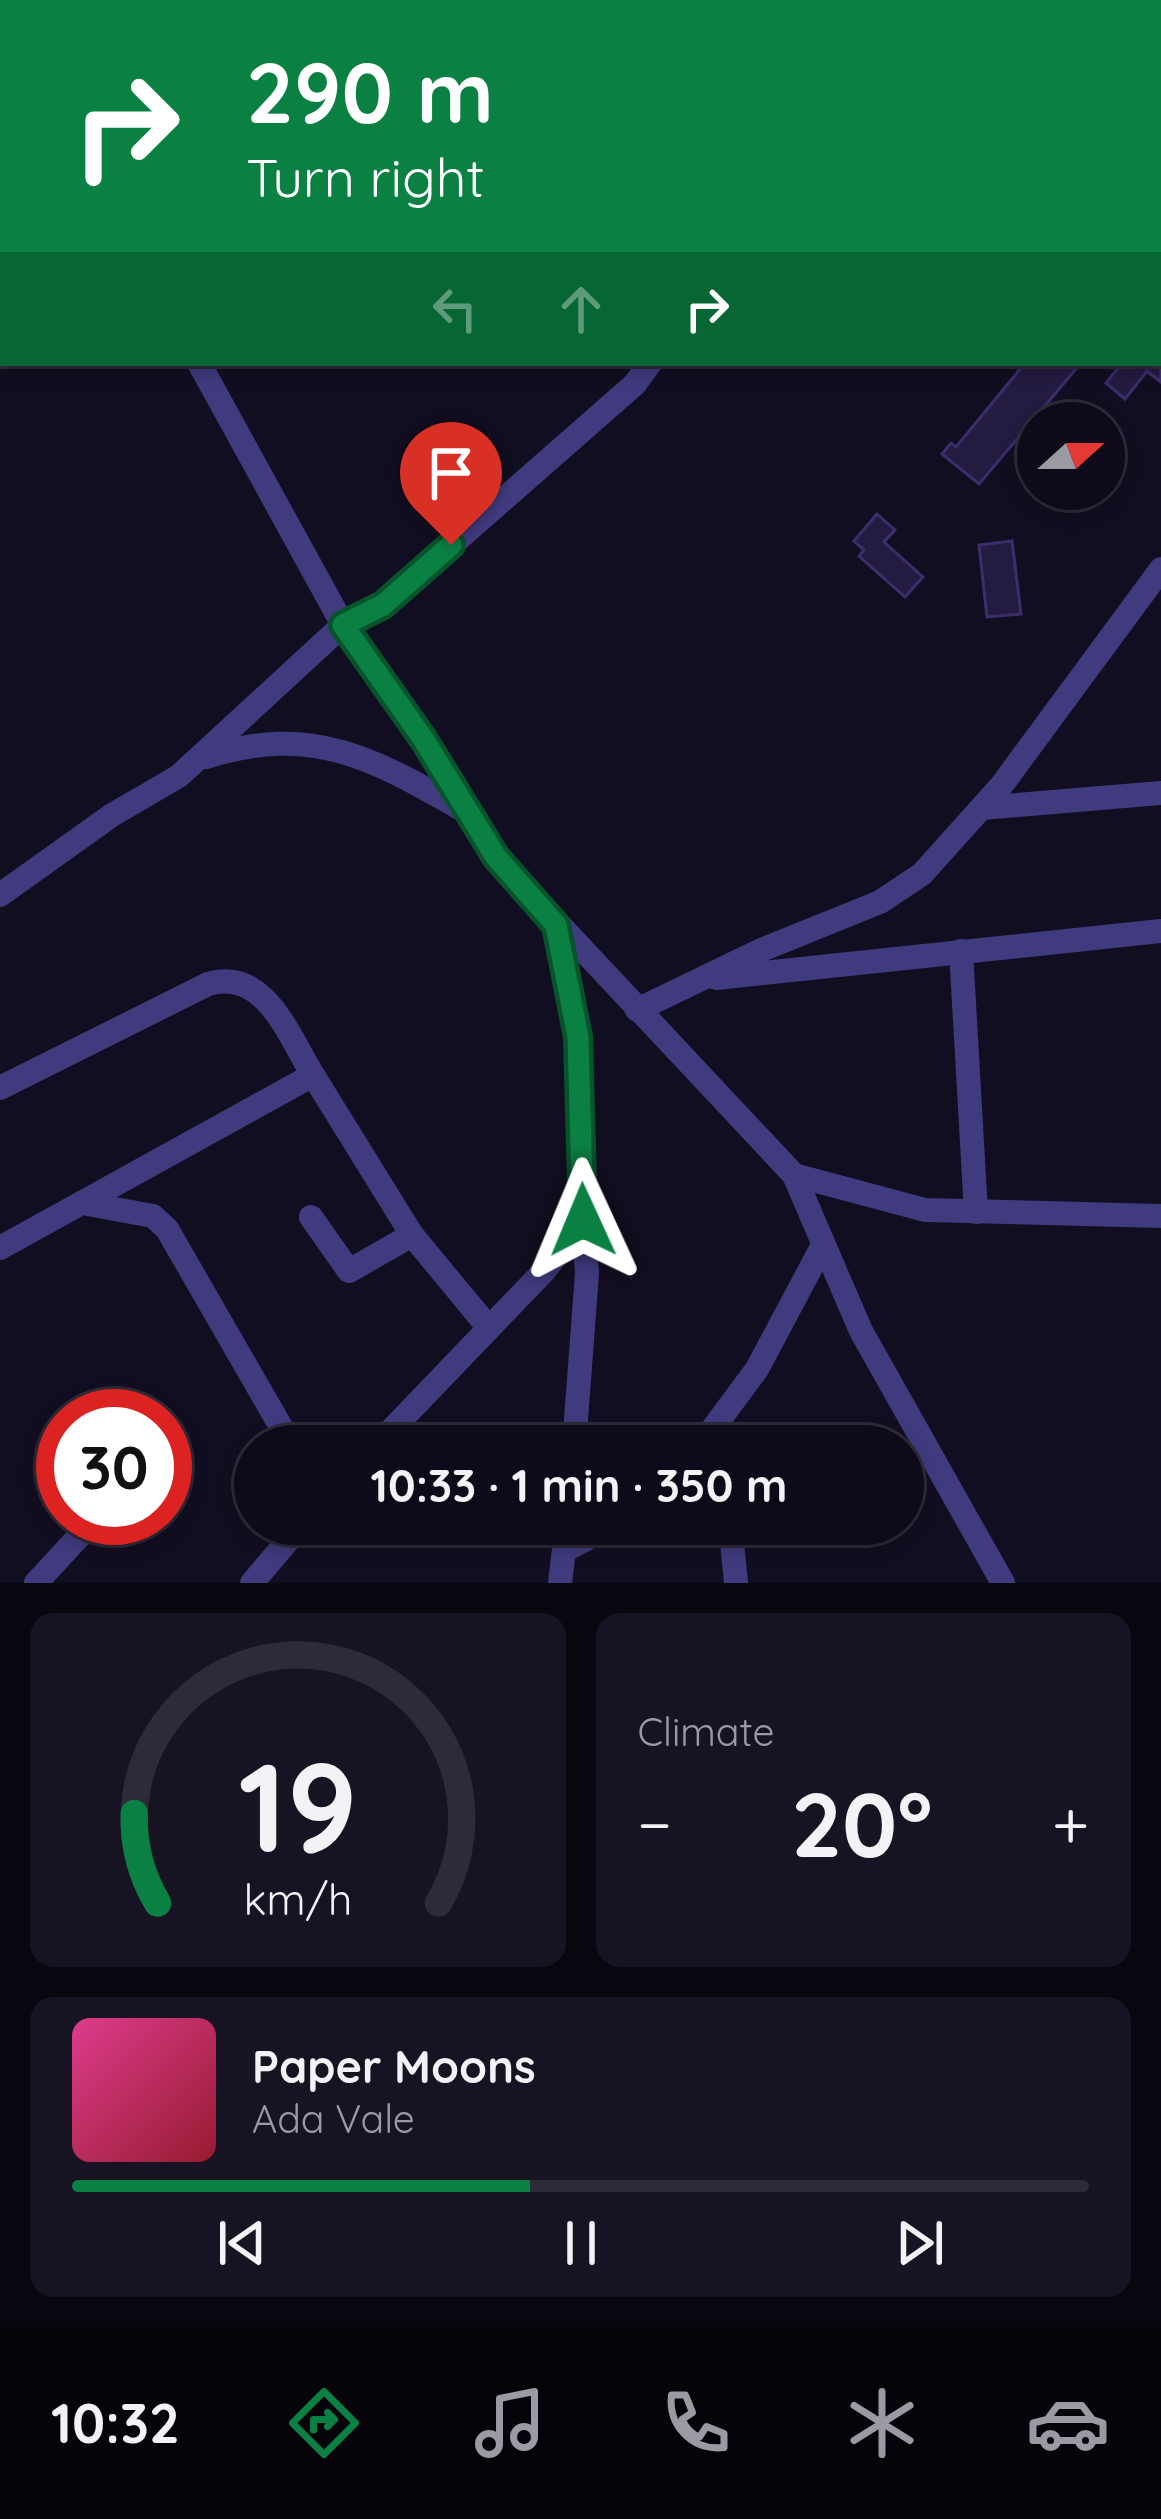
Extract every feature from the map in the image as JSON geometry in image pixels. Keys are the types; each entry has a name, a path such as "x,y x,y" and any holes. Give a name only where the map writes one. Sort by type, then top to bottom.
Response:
{"street":[{"path":"202,366 343,625 424,740 464,811 556,925 794,1175 861,1330 1003,1583"},
{"path":"0,895 198,760 343,625 383,605 635,384 648,366"},
{"path":"637,1010 898,892 922,874 982,808 1161,569"},
{"path":"198,760 282,740 319,742 409,779 464,811"},
{"path":"982,808 1159,791"},
{"path":"556,925 578,1037 587,1273 576,1425"},
{"path":"700,980 1161,931"},
{"path":"961,951 976,1212"},
{"path":"0,1088 208,984 234,980 256,988 412,1234 489,1328"},
{"path":"0,1248 88,1204 313,1076"},
{"path":"794,1175 881,1202 976,1212 1161,1216"},
{"path":"88,1204 153,1216 167,1229 280,1425"},
{"path":"311,1217 349,1271 360,1270 412,1234"},
{"path":"396,1425 583,1220"},
{"path":"726,1425 823,1245"},
{"path":"36,1583 71,1545"},
{"path":"253,1583 285,1545"},
{"path":"555,1581 565,1545"},
{"path":"565,1550 575,1545"},
{"path":"732,1545 736,1582"}],"building":[{"path":"1023,366 1078,366 1048,402 1017,402 1017,439 979,484 942,454 951,443 956,447"},
{"path":"1120,366 1161,366 1161,382 1147,371 1125,399 1106,383"},
{"path":"877,514 895,530 884,542 923,577 905,597 859,556 864,550 854,541"},
{"path":"1012,541 1021,614 987,617 979,545"}],"route":[{"path":"451,545 383,605 343,625 424,740 496,857 556,925 578,1037 583,1220"}]}
